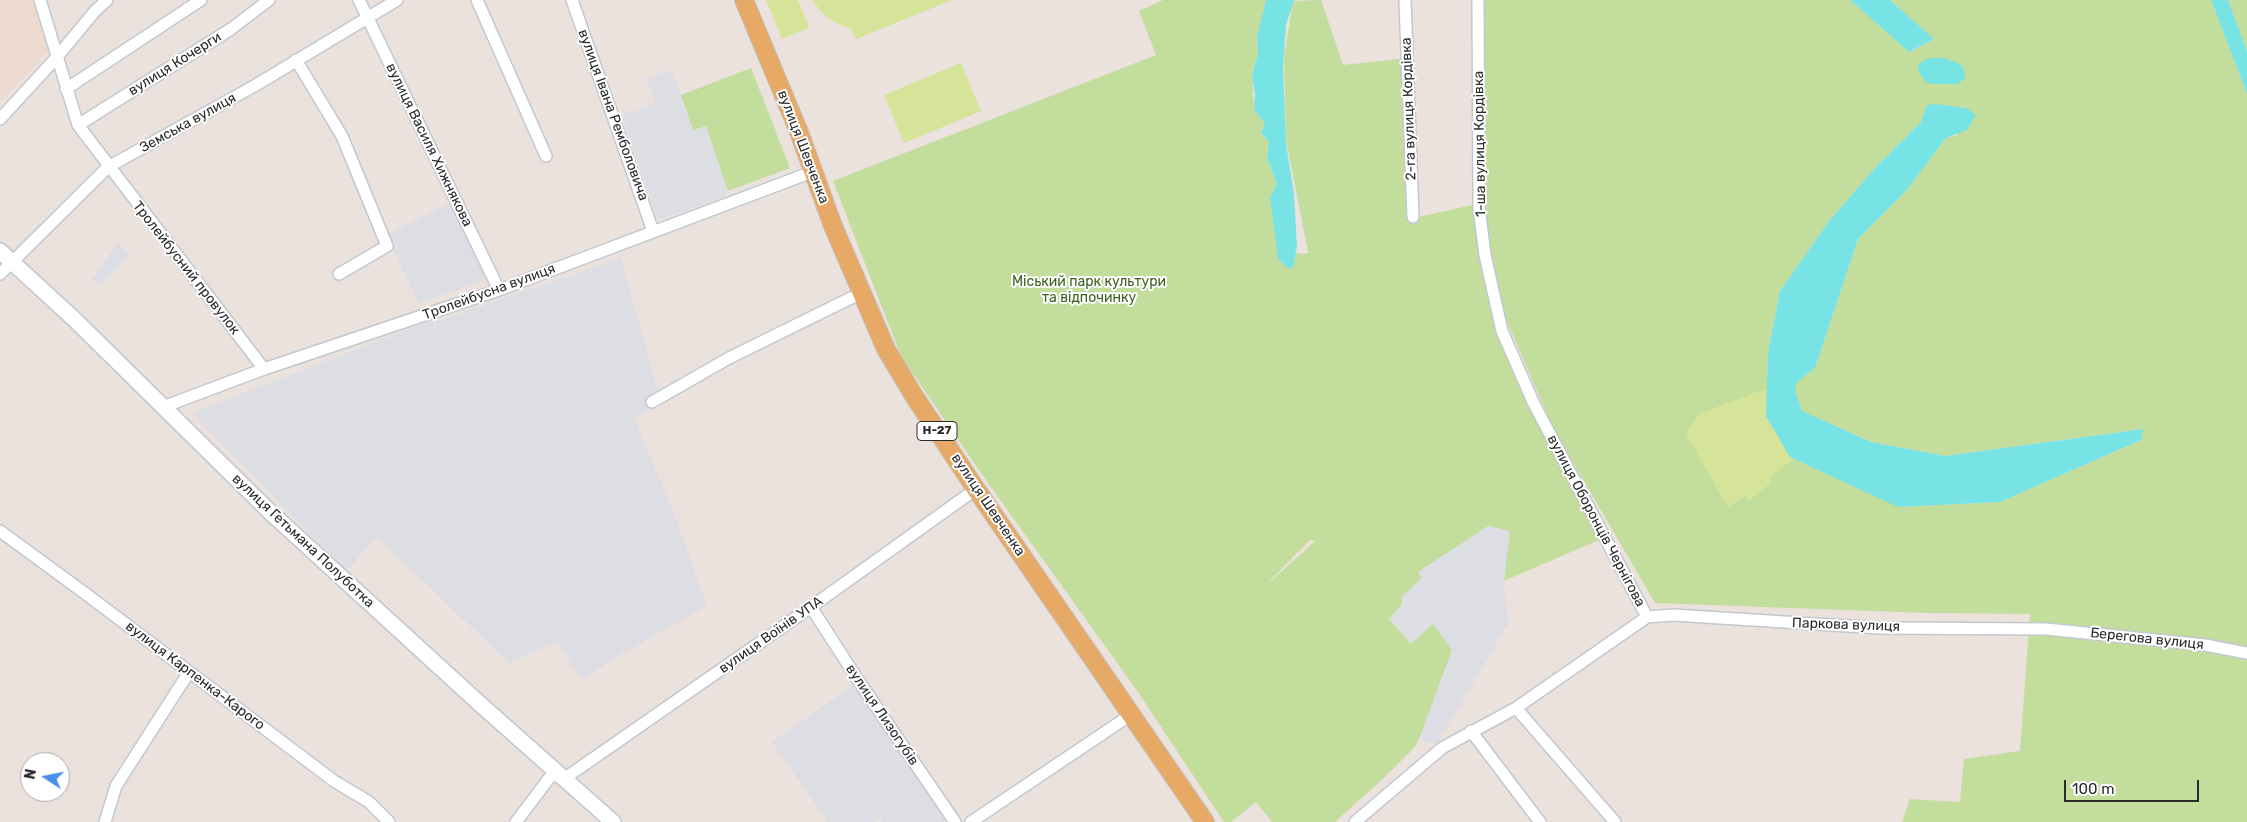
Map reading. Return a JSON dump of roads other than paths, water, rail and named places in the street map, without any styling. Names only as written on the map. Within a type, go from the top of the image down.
[{"type":"main road","name":"вулиця Шевченка","points":[[744,0],[799,132],[812,172],[861,293],[886,349],[914,396],[976,490],[1205,822]]},
{"type":"street","points":[[40,0],[78,125],[108,167]]},
{"type":"street","points":[[0,118],[57,57],[95,11],[107,0]]},
{"type":"street","points":[[66,88],[201,0]]},
{"type":"street","name":"вулиця Кочерги","points":[[78,125],[230,29],[269,0]]},
{"type":"street","name":"вулиця Василя Хижнякова","points":[[359,0],[499,290]]},
{"type":"street","name":"Земська вулиця","points":[[0,274],[6,256],[108,167],[397,0]]},
{"type":"street","points":[[477,0],[546,156]]},
{"type":"street","name":"вулиця Івана Ремболовича","points":[[572,0],[654,231]]},
{"type":"street","name":"2-га вулиця Кордівка","points":[[1405,0],[1414,217]]},
{"type":"street","name":"1-ша вулиця Кордівка","points":[[1478,0],[1479,207],[1483,239],[1502,331],[1546,427]]},
{"type":"street","points":[[296,60],[342,136],[387,246],[339,274]]},
{"type":"street","name":"Тролейбусний провулок","points":[[108,167],[264,368]]},
{"type":"street","name":"Тролейбусна вулиця","points":[[163,406],[264,368],[499,290],[812,172]]},
{"type":"street","name":"вулиця Гетьмана Полуботка","points":[[6,256],[163,406],[270,512],[613,822]]},
{"type":"street","points":[[652,402],[729,358],[861,293]]},
{"type":"street","name":"вулиця Оборонців Чернігова","points":[[1355,822],[1442,748],[1516,708],[1647,617],[1546,427]]},
{"type":"street","name":"вулиця Воїнів УПА","points":[[516,822],[550,777],[568,776],[976,490]]},
{"type":"street","name":"вулиця Карпенка-Карого","points":[[0,531],[334,781],[369,802],[389,822]]},
{"type":"street","name":"вулиця Лизогубів","points":[[811,607],[858,680],[956,822]]},
{"type":"street","name":"Паркова вулиця","points":[[1647,617],[1673,615],[1880,628],[2046,630]]},
{"type":"street","name":"Берегова вулиця","points":[[2046,630],[2204,645],[2247,653]]},
{"type":"street","points":[[105,822],[116,786],[189,672]]},
{"type":"street","points":[[1516,708],[1614,822]]},
{"type":"street","points":[[970,822],[1132,714]]},
{"type":"street","points":[[1471,731],[1540,822]]},
{"type":"water","points":[[1266,0],[1294,0],[1286,25],[1283,68],[1286,143],[1294,195],[1297,247],[1293,267],[1289,269],[1278,259],[1270,197],[1277,184],[1267,158],[1269,142],[1261,133],[1265,124],[1254,109],[1255,95],[1252,76],[1258,52],[1257,37]]},
{"type":"water","points":[[1850,0],[1890,0],[1934,39],[1909,52]]},
{"type":"water","points":[[2211,0],[2228,0],[2247,51],[2247,94]]},
{"type":"water","points":[[1929,58],[1943,58],[1959,63],[1964,69],[1965,78],[1958,84],[1933,84],[1926,82],[1918,71],[1919,64]]},
{"type":"water","points":[[1936,104],[1966,108],[1976,115],[1967,130],[1946,138],[1906,191],[1858,239],[1815,368],[1797,382],[1795,391],[1802,411],[1871,442],[1945,456],[2143,429],[2141,440],[2000,502],[1898,507],[1790,457],[1766,416],[1768,352],[1780,291],[1829,221],[1874,169],[1921,122],[1927,105]]},
{"type":"park label","name":"Міський парк культури та відпочинку","points":[[1089,290]]}]
